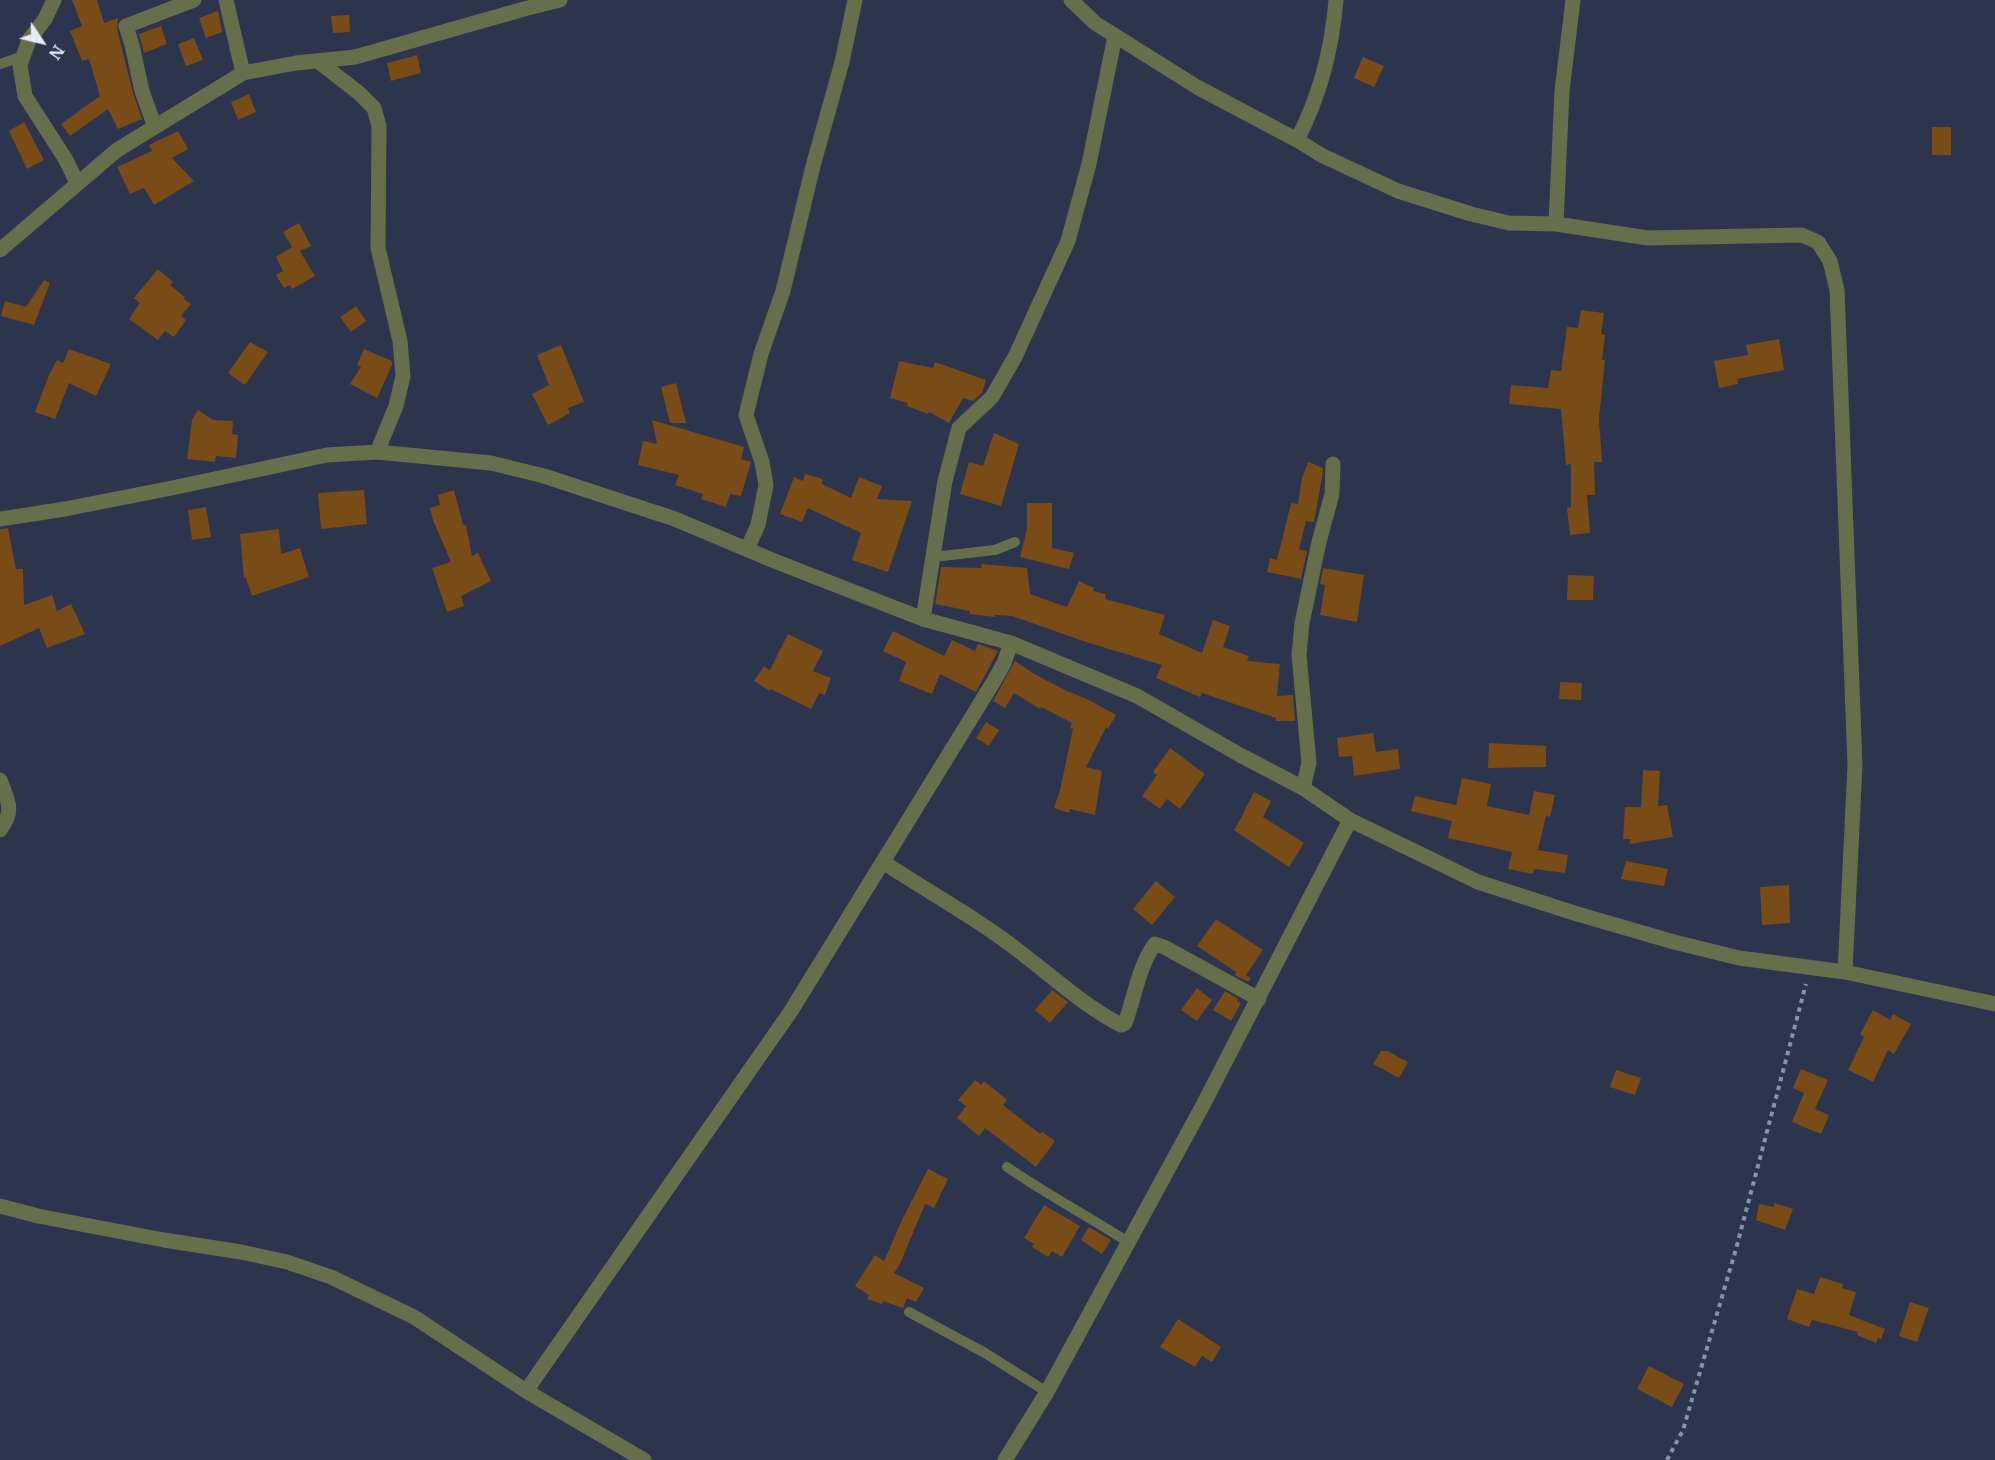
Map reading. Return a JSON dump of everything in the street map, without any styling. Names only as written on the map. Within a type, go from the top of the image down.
[{"type":"street","points":[[54,0],[45,19],[29,40],[20,65],[25,96],[66,160],[77,183]]},
{"type":"street","points":[[155,128],[142,92],[126,26],[194,0]]},
{"type":"street","points":[[226,0],[243,73]]},
{"type":"street","points":[[0,250],[117,150],[243,73],[296,63],[355,57],[560,0]]},
{"type":"street","points":[[747,549],[758,525],[766,485],[762,462],[746,415],[761,354],[783,291],[813,166],[842,62],[855,0]]},
{"type":"street","points":[[1071,0],[1095,23],[1197,87],[1297,140],[1321,156],[1398,191],[1509,223],[1556,224],[1648,238],[1802,235],[1818,242],[1830,261],[1837,290],[1855,765],[1845,972]]},
{"type":"street","points":[[1297,140],[1323,82],[1335,22],[1336,0]]},
{"type":"street","points":[[1556,224],[1562,91],[1573,0]]},
{"type":"street","points":[[923,619],[945,481],[959,428],[992,397],[1015,357],[1068,241],[1089,164],[1115,36]]},
{"type":"street","points":[[319,62],[359,93],[374,108],[379,126],[378,248],[400,341],[403,376],[396,406],[377,452]]},
{"type":"street","points":[[0,519],[150,493],[327,455],[377,452],[491,463],[544,476],[675,519],[923,619],[1011,643],[1137,696],[1303,788],[1350,820],[1478,882],[1574,913],[1738,958],[1845,972],[1995,1004]]},
{"type":"street","points":[[1303,788],[1309,763],[1299,656],[1302,623],[1332,494],[1333,464]]},
{"type":"street","points":[[526,1392],[791,1011],[994,681],[1011,643]]},
{"type":"street","points":[[0,780],[10,812],[8,820],[0,830]]},
{"type":"street","points":[[1005,1460],[1047,1392],[1259,999],[1350,820]]},
{"type":"street","points":[[883,862],[964,913],[1025,955],[1066,988],[1121,1025],[1125,1023],[1149,952],[1155,944],[1259,999]]},
{"type":"street","points":[[0,1206],[38,1216],[141,1236],[241,1252],[331,1277],[414,1317],[526,1392],[644,1460]]},
{"type":"lane","points":[[0,64],[23,56]]},
{"type":"lane","points":[[933,557],[995,550],[1015,542]]},
{"type":"lane","points":[[1007,1167],[1037,1188],[1128,1242]]},
{"type":"lane","points":[[909,1312],[986,1353],[1047,1392]]},
{"type":"path","points":[[1666,1460],[1683,1430],[1733,1260],[1810,968]]},
{"type":"building","points":[[72,0],[97,0],[104,23],[118,18],[117,29],[142,119],[118,129],[108,109],[70,136],[61,124],[100,96],[89,59],[82,61],[70,31],[82,26]]},
{"type":"building","points":[[218,11],[222,32],[206,38],[199,18]]},
{"type":"building","points":[[349,15],[350,32],[333,33],[331,16]]},
{"type":"building","points":[[161,26],[167,44],[144,53],[139,34]]},
{"type":"building","points":[[194,38],[203,60],[186,66],[178,44]]},
{"type":"building","points":[[417,55],[421,73],[391,81],[387,63]]},
{"type":"building","points":[[1363,57],[1384,66],[1374,87],[1354,78]]},
{"type":"building","points":[[249,94],[256,112],[238,120],[231,102]]},
{"type":"building","points":[[24,122],[44,160],[27,169],[9,131]]},
{"type":"building","points":[[1932,127],[1951,127],[1951,155],[1932,155]]},
{"type":"building","points":[[178,131],[188,149],[172,158],[194,181],[154,205],[144,188],[130,194],[117,167],[152,151],[149,145]]},
{"type":"building","points":[[299,223],[311,246],[300,251],[315,276],[292,289],[290,285],[284,288],[276,275],[283,271],[276,257],[292,247],[283,232]]},
{"type":"building","points":[[158,269],[173,282],[170,285],[191,304],[181,316],[186,320],[174,337],[165,331],[158,340],[129,319],[140,303],[134,298]]},
{"type":"building","points":[[44,280],[50,283],[34,325],[1,316],[5,301],[26,307]]},
{"type":"building","points":[[356,306],[366,321],[351,332],[340,317]]},
{"type":"building","points":[[1581,310],[1604,313],[1601,334],[1605,335],[1602,360],[1605,360],[1599,418],[1602,462],[1594,462],[1595,495],[1587,495],[1590,533],[1570,535],[1567,508],[1571,507],[1571,464],[1566,465],[1561,409],[1509,404],[1511,385],[1548,388],[1551,370],[1561,371],[1567,327],[1578,328]]},
{"type":"building","points":[[1779,339],[1784,370],[1737,379],[1738,384],[1719,388],[1714,361],[1748,355],[1746,345]]},
{"type":"building","points":[[250,342],[268,352],[245,385],[228,373]]},
{"type":"building","points":[[561,345],[584,402],[568,408],[570,413],[548,425],[532,394],[549,385],[537,355]]},
{"type":"building","points":[[69,349],[111,364],[96,396],[69,383],[55,419],[35,412],[57,360],[63,363]]},
{"type":"building","points":[[364,349],[392,361],[377,398],[350,384],[361,367],[357,365]]},
{"type":"building","points":[[899,361],[933,368],[935,362],[986,380],[982,393],[973,401],[963,398],[949,423],[929,412],[928,414],[907,406],[908,403],[890,398]]},
{"type":"building","points":[[676,383],[686,423],[670,423],[661,387]]},
{"type":"building","points":[[198,410],[213,420],[233,421],[232,434],[238,435],[236,458],[216,456],[215,462],[187,459],[192,420]]},
{"type":"building","points":[[652,420],[744,447],[741,459],[751,462],[741,496],[730,494],[726,507],[701,499],[703,494],[675,485],[679,475],[638,465],[643,441],[657,444]]},
{"type":"building","points":[[994,433],[1019,444],[1001,506],[960,494],[969,462],[983,466]]},
{"type":"building","points":[[1308,462],[1323,468],[1323,472],[1314,522],[1306,521],[1299,549],[1307,551],[1301,579],[1267,572],[1270,558],[1277,560],[1291,503],[1298,504],[1302,478]]},
{"type":"building","points":[[805,474],[823,479],[822,484],[851,498],[859,477],[882,486],[877,499],[912,501],[888,572],[852,560],[861,533],[808,508],[802,522],[780,514],[794,477],[803,481]]},
{"type":"building","points":[[364,490],[367,524],[321,529],[318,493]]},
{"type":"building","points":[[454,490],[463,525],[466,525],[472,556],[478,553],[491,581],[461,596],[464,606],[447,612],[432,568],[451,562],[430,508],[440,505],[438,495]]},
{"type":"building","points":[[1027,503],[1052,503],[1052,548],[1074,553],[1069,569],[1020,557],[1027,529]]},
{"type":"building","points":[[206,507],[211,537],[192,540],[188,510]]},
{"type":"building","points":[[8,528],[16,569],[23,569],[24,605],[52,595],[57,611],[71,604],[85,634],[47,648],[39,628],[0,646],[0,529]]},
{"type":"building","points":[[279,529],[281,554],[300,548],[309,577],[252,596],[246,578],[244,578],[240,534]]},
{"type":"building","points":[[982,564],[1027,568],[1030,594],[1067,607],[1079,581],[1094,588],[1093,591],[1106,594],[1105,599],[1165,615],[1159,634],[1202,653],[1213,620],[1230,626],[1223,647],[1249,656],[1247,661],[1280,664],[1277,696],[1293,695],[1295,721],[1276,721],[1276,718],[1202,693],[1200,697],[1156,678],[1162,665],[1012,616],[995,615],[995,617],[970,614],[970,611],[935,604],[941,567],[981,568]]},
{"type":"building","points":[[1323,568],[1364,575],[1357,622],[1320,615],[1325,585],[1320,584]]},
{"type":"building","points":[[1568,575],[1594,576],[1593,600],[1567,600]]},
{"type":"building","points":[[893,631],[944,656],[952,640],[975,651],[978,644],[998,651],[976,692],[940,674],[932,694],[899,681],[906,662],[883,651]]},
{"type":"building","points":[[788,634],[823,651],[813,671],[831,678],[825,695],[819,693],[811,709],[771,689],[770,691],[754,681],[764,666],[770,670]]},
{"type":"building","points":[[1015,661],[1036,675],[1116,715],[1108,729],[1106,727],[1086,767],[1102,771],[1095,815],[1070,809],[1069,813],[1054,808],[1073,729],[1070,728],[1072,723],[1041,707],[1040,709],[1014,693],[1005,708],[993,701]]},
{"type":"building","points":[[1560,682],[1582,683],[1581,700],[1559,699]]},
{"type":"building","points":[[986,722],[999,730],[989,746],[976,738]]},
{"type":"building","points":[[1373,733],[1376,752],[1398,749],[1400,769],[1354,776],[1352,756],[1339,757],[1337,738]]},
{"type":"building","points":[[1489,743],[1546,746],[1546,767],[1488,768]]},
{"type":"building","points":[[1170,748],[1205,774],[1180,809],[1167,799],[1160,809],[1142,796],[1157,775],[1153,772]]},
{"type":"building","points":[[1643,770],[1660,771],[1658,806],[1667,805],[1673,837],[1629,844],[1631,839],[1623,839],[1625,807],[1641,807]]},
{"type":"building","points":[[1462,778],[1491,784],[1487,806],[1529,815],[1534,791],[1555,795],[1550,817],[1546,816],[1538,850],[1568,855],[1565,873],[1534,869],[1533,874],[1508,869],[1512,852],[1448,838],[1452,821],[1411,811],[1415,796],[1456,805]]},
{"type":"building","points":[[1254,792],[1271,801],[1263,817],[1304,843],[1289,867],[1234,830]]},
{"type":"building","points":[[1626,861],[1668,869],[1664,886],[1621,879]]},
{"type":"building","points":[[1156,881],[1175,897],[1152,925],[1133,909]]},
{"type":"building","points":[[1789,885],[1790,923],[1762,925],[1760,887]]},
{"type":"building","points":[[1216,919],[1263,950],[1246,975],[1251,978],[1248,982],[1197,946]]},
{"type":"building","points":[[1197,988],[1212,1000],[1197,1021],[1181,1010]]},
{"type":"building","points":[[1052,990],[1068,1002],[1050,1023],[1035,1010]]},
{"type":"building","points":[[1225,991],[1241,1003],[1231,1021],[1213,1010]]},
{"type":"building","points":[[1873,1010],[1890,1020],[1893,1014],[1911,1024],[1894,1054],[1888,1050],[1873,1082],[1848,1070],[1864,1037],[1860,1034]]},
{"type":"building","points":[[1381,1051],[1387,1051],[1408,1062],[1399,1078],[1373,1064]]},
{"type":"building","points":[[1801,1069],[1828,1080],[1815,1109],[1829,1115],[1821,1134],[1792,1122],[1804,1093],[1793,1088]]},
{"type":"building","points":[[1616,1070],[1641,1078],[1635,1095],[1610,1087]]},
{"type":"building","points":[[975,1080],[981,1085],[984,1081],[1007,1100],[1003,1105],[1040,1134],[1042,1132],[1055,1141],[1036,1167],[985,1128],[979,1136],[957,1118],[966,1106],[958,1100]]},
{"type":"building","points":[[928,1169],[948,1179],[934,1208],[925,1204],[894,1273],[924,1288],[916,1302],[907,1298],[903,1308],[883,1301],[882,1304],[867,1299],[869,1295],[855,1286],[875,1255],[884,1261]]},
{"type":"building","points":[[1775,1203],[1793,1209],[1785,1230],[1756,1220],[1759,1204],[1774,1207]]},
{"type":"building","points":[[1044,1205],[1080,1226],[1062,1257],[1052,1251],[1048,1257],[1032,1247],[1034,1244],[1024,1238]]},
{"type":"building","points":[[1089,1227],[1111,1240],[1102,1254],[1081,1240]]},
{"type":"building","points":[[1820,1277],[1843,1284],[1842,1288],[1856,1292],[1849,1315],[1885,1329],[1881,1339],[1878,1338],[1876,1343],[1857,1335],[1858,1332],[1812,1320],[1809,1327],[1787,1319],[1797,1289],[1814,1294]]},
{"type":"building","points":[[1910,1302],[1929,1308],[1917,1342],[1899,1336]]},
{"type":"building","points":[[1178,1319],[1221,1347],[1212,1362],[1202,1356],[1195,1367],[1160,1347]]},
{"type":"building","points":[[1649,1366],[1684,1384],[1672,1407],[1637,1389]]}]
